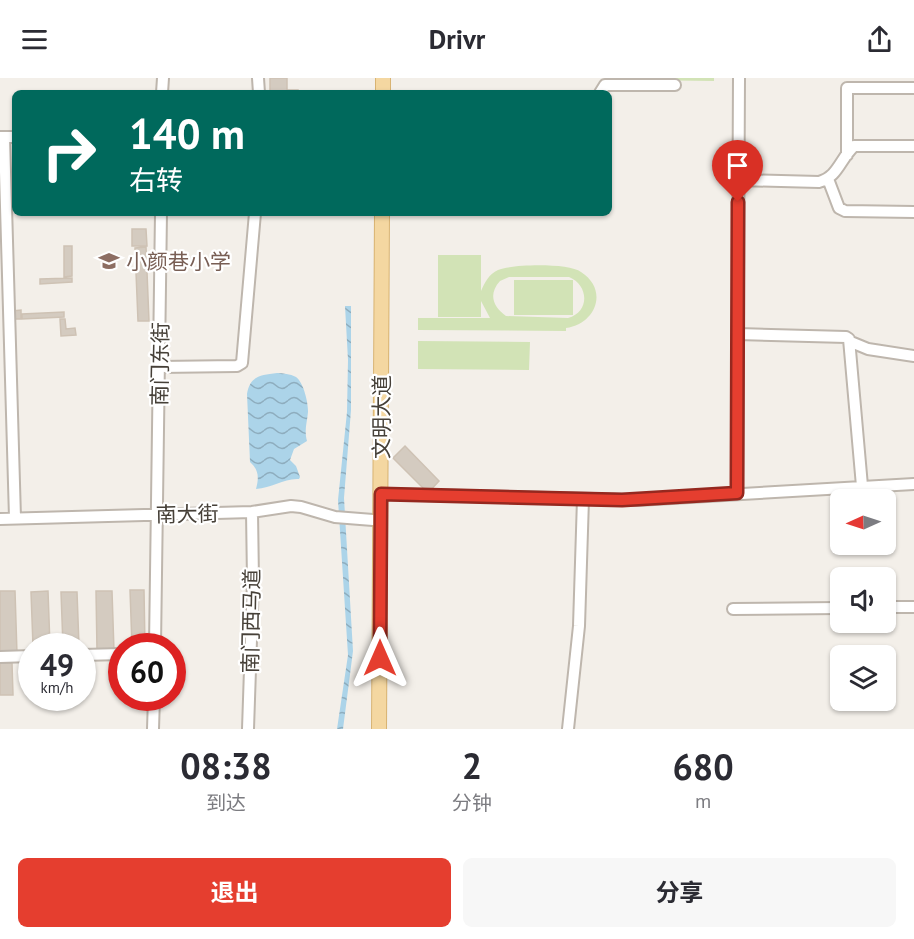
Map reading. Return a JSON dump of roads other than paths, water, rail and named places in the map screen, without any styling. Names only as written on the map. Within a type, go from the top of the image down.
[{"type":"main road","name":"文明大道","points":[[371,729],[374,216]]},
{"type":"main road","name":"文明大道","points":[[380,729],[382,216]]},
{"type":"street","points":[[737,493],[738,78]]},
{"type":"street","points":[[602,90],[605,85],[628,82],[675,85]]},
{"type":"street","points":[[847,155],[847,88],[914,88]]},
{"type":"street","points":[[6,137],[15,518]]},
{"type":"street","points":[[738,180],[819,182],[834,174],[854,146],[914,146]]},
{"type":"street","points":[[828,179],[839,208],[845,211],[914,212]]},
{"type":"street","name":"南门东街","points":[[155,633],[161,216]]},
{"type":"street","points":[[160,367],[237,366],[242,363],[255,216]]},
{"type":"street","points":[[738,334],[846,337],[851,342],[868,349],[914,356]]},
{"type":"street","points":[[851,342],[862,486]]},
{"type":"street","points":[[0,414],[12,414]]},
{"type":"street","points":[[381,494],[637,500],[914,483]]},
{"type":"street","points":[[568,729],[579,626],[583,499]]},
{"type":"street","name":"南大街","points":[[0,519],[252,512],[291,506],[335,517],[373,520]]},
{"type":"street","name":"南门西马道","points":[[248,729],[253,580],[252,512]]},
{"type":"street","points":[[896,607],[914,607]]},
{"type":"street","points":[[733,609],[830,608]]},
{"type":"street","points":[[0,657],[18,656]]},
{"type":"street","points":[[153,729],[154,711]]},
{"type":"water","points":[[345,306],[351,306],[351,410],[344,498],[353,651],[343,729],[337,729],[348,655],[338,500],[347,412],[348,360]]},
{"type":"water","points":[[277,373],[296,377],[303,388],[308,408],[307,441],[294,449],[290,460],[296,466],[299,479],[256,489],[258,474],[250,462],[248,388],[253,380]]},
{"type":"place","name":"小颜巷小学","points":[[109,261]]}]
